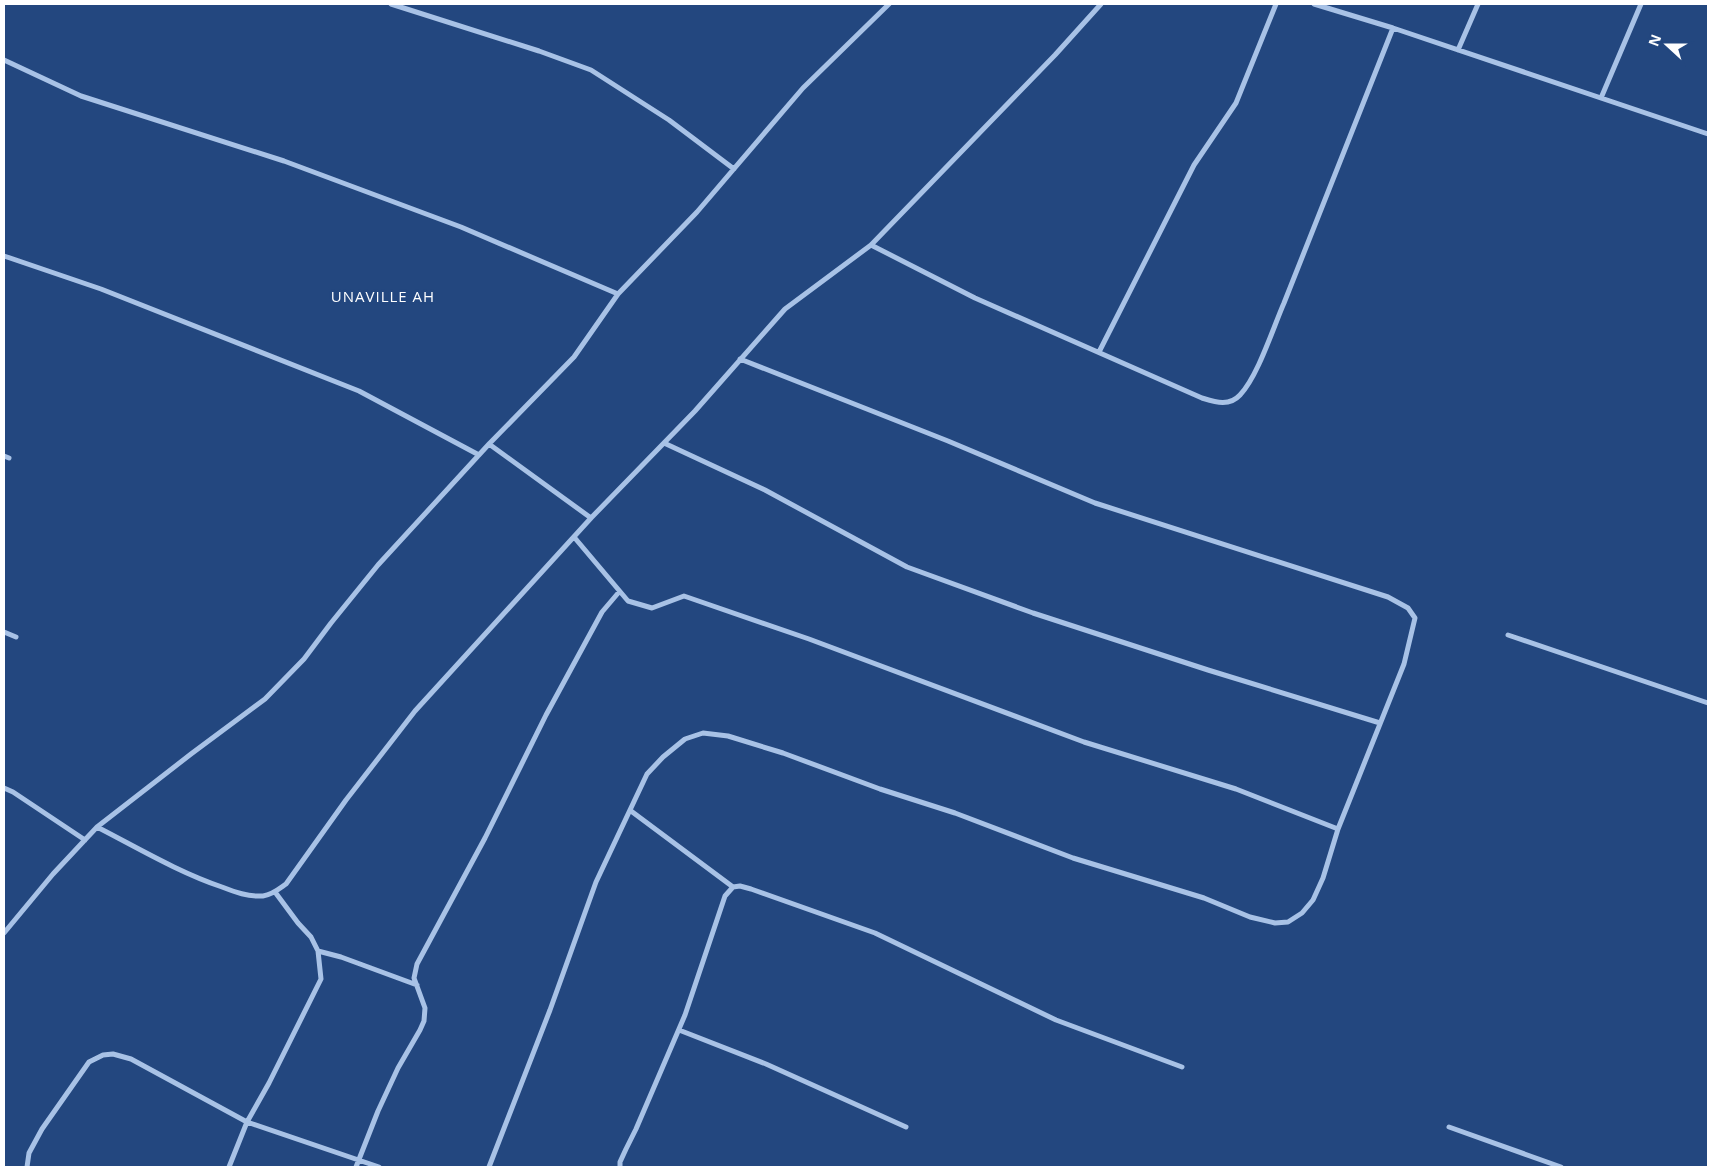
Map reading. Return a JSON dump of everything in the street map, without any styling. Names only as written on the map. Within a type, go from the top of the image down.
[{"type":"street","points":[[391,4],[539,51],[591,70],[669,120],[734,169]]},
{"type":"street","points":[[4,933],[53,874],[97,826],[265,699],[304,659],[378,565],[489,444],[574,357],[618,294],[697,212],[803,88],[889,4]]},
{"type":"street","points":[[97,826],[170,866],[242,895],[263,896],[275,892],[286,884],[346,800],[415,711],[591,518],[695,411],[785,309],[871,245],[1055,55],[1101,4]]},
{"type":"street","points":[[1099,352],[1194,165],[1236,103],[1276,4]]},
{"type":"street","points":[[1314,4],[1392,28],[1708,134]]},
{"type":"street","points":[[1458,50],[1478,4]]},
{"type":"street","points":[[1601,98],[1641,4]]},
{"type":"street","points":[[871,245],[975,298],[1202,398],[1220,403],[1232,402],[1240,396],[1249,384],[1257,368],[1392,28]]},
{"type":"street","points":[[4,60],[81,96],[284,161],[461,228],[618,294]]},
{"type":"street","points":[[4,256],[101,289],[359,391],[479,455]]},
{"type":"street","points":[[489,1167],[550,1010],[596,882],[648,774],[663,756],[684,739],[703,733],[728,736],[783,753],[880,789],[955,813],[1073,858],[1204,898],[1250,917],[1275,923],[1288,922],[1302,913],[1313,900],[1323,878],[1338,829],[1404,664],[1415,618],[1408,608],[1393,599],[1095,503],[939,437],[740,359]]},
{"type":"street","points":[[664,443],[765,490],[907,567],[1043,616],[1208,670],[1380,723]]},
{"type":"street","points":[[489,444],[591,518]]},
{"type":"street","points":[[574,537],[628,601],[652,608],[684,596],[808,639],[1084,742],[1236,789],[1338,829]]},
{"type":"street","points":[[356,1167],[394,1076],[424,1021],[425,1008],[414,978],[417,964],[485,838],[546,715],[602,612],[619,592]]},
{"type":"street","points":[[4,632],[16,637]]},
{"type":"street","points":[[1508,635],[1708,703]]},
{"type":"street","points":[[4,788],[85,840]]},
{"type":"street","points":[[631,811],[733,887]]},
{"type":"street","points":[[620,1167],[623,1156],[679,1030],[726,896],[733,887],[740,886],[751,889],[875,933],[1056,1020],[1182,1067]]},
{"type":"street","points":[[229,1167],[247,1122],[269,1083],[321,979],[318,951],[311,937],[275,892]]},
{"type":"street","points":[[318,951],[341,956],[417,985]]},
{"type":"street","points":[[679,1030],[766,1064],[906,1126]]},
{"type":"street","points":[[27,1167],[30,1153],[42,1129],[89,1062],[103,1055],[114,1054],[130,1059],[247,1122],[379,1167]]},
{"type":"street","points":[[1449,1126],[1561,1167]]},
{"type":"district","name":"UNAVILLE AH","points":[[383,296]]}]
